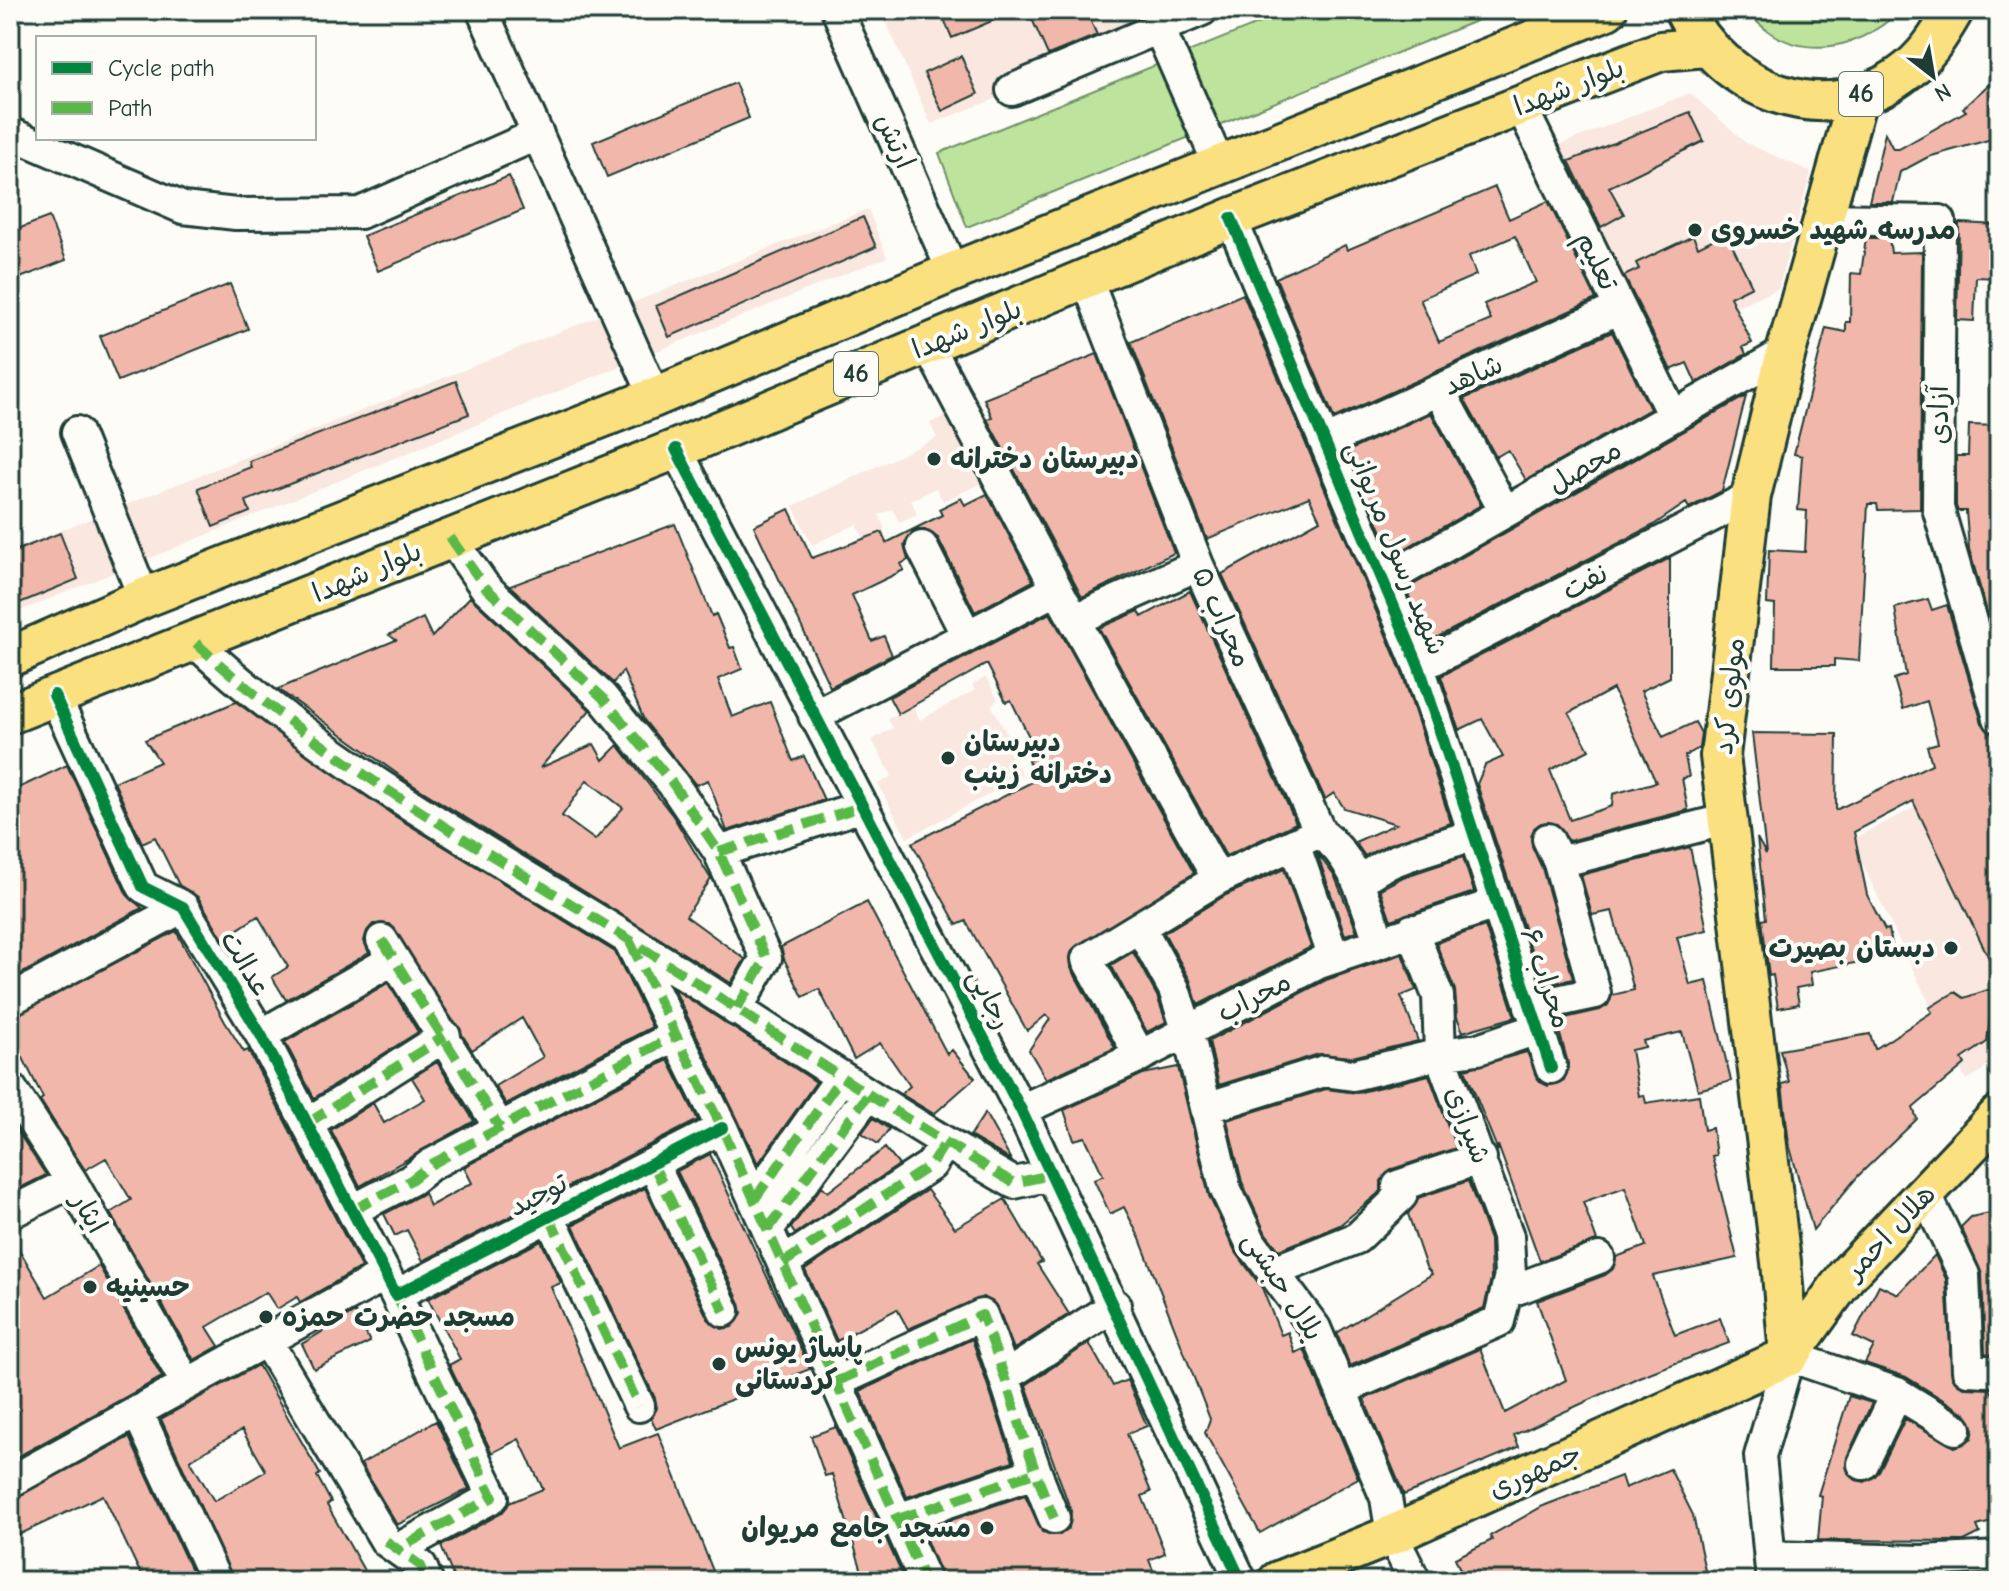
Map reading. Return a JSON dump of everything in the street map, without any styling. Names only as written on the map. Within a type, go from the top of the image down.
[{"type":"main road","name":"بلوار شهدا","points":[[10,657],[144,598],[655,397],[953,272],[1607,10]]},
{"type":"main road","name":"46","points":[[1684,10],[1706,47],[1737,76],[1775,94],[1816,101],[1858,96],[1899,77],[1933,46],[1954,10]]},
{"type":"main road","name":"بلوار شهدا","points":[[10,714],[196,643],[450,537],[676,449],[1231,218],[1661,51],[1706,47]]},
{"type":"main road","name":"مولوی کرد","points":[[1789,1356],[1781,1262],[1720,756],[1751,496],[1786,352],[1858,96]]},
{"type":"main road","name":"هلال احمر","points":[[1789,1356],[1847,1275],[1999,1115]]},
{"type":"main road","name":"جمهوری","points":[[1278,1581],[1392,1535],[1789,1356]]},
{"type":"street","points":[[482,10],[655,397]]},
{"type":"street","name":"ارتش","points":[[837,10],[953,272]]},
{"type":"street","points":[[1012,90],[1202,10]]},
{"type":"street","points":[[1159,28],[1219,165]]},
{"type":"street","name":"تعلیم","points":[[1521,106],[1673,416]]},
{"type":"street","points":[[10,133],[183,208],[236,214],[360,213],[538,134]]},
{"type":"street","name":"شهید رسول مریوانی","points":[[1231,218],[1327,441],[1419,667],[1495,904]]},
{"type":"street","name":"آزادی","points":[[1822,219],[1940,221],[1938,508],[1999,718]]},
{"type":"street","name":"محراب ۵","points":[[1087,280],[1307,838],[1341,849],[1359,884],[1379,941]]},
{"type":"street","name":"شاهد","points":[[1327,441],[1620,308]]},
{"type":"street","points":[[928,345],[1057,589],[1218,879]]},
{"type":"street","name":"محصل","points":[[1384,581],[1786,352]]},
{"type":"street","points":[[1439,390],[1505,512]]},
{"type":"street","points":[[77,432],[144,598]]},
{"type":"street","name":"رجایی","points":[[676,449],[1021,1110],[1115,1305],[1241,1581]]},
{"type":"street","name":"نفت","points":[[1419,667],[1751,496]]},
{"type":"street","points":[[450,537],[485,587],[602,697],[673,784],[719,852],[766,958],[736,1010]]},
{"type":"street","points":[[922,547],[967,636]]},
{"type":"street","points":[[1076,619],[1198,565]]},
{"type":"street","points":[[814,716],[1057,589]]},
{"type":"street","points":[[196,643],[283,717],[375,784],[628,940],[867,1096],[1014,1183],[1051,1175]]},
{"type":"street","points":[[54,695],[143,887],[183,907]]},
{"type":"street","points":[[719,852],[863,806]]},
{"type":"street","points":[[1206,1108],[1324,1071],[1353,1075],[1440,1054],[1478,1049],[1535,1018],[1595,993],[1553,850],[1728,819]]},
{"type":"street","points":[[1359,884],[1367,875],[1382,867],[1473,835]]},
{"type":"street","points":[[1140,1056],[1087,959],[1141,929],[1218,879],[1307,838],[1334,958]]},
{"type":"street","name":"محراب","points":[[1021,1110],[1140,1056],[1334,958],[1495,904]]},
{"type":"street","name":"محراب ۶","points":[[1495,904],[1551,1068]]},
{"type":"street","points":[[10,1000],[183,907]]},
{"type":"street","name":"عدالت","points":[[183,907],[261,1035],[308,1123],[493,1497],[392,1545]]},
{"type":"street","name":"بلال حبشی","points":[[1141,929],[1174,989],[1188,1032],[1225,1188],[1251,1243],[1315,1328],[1386,1498],[1392,1535],[1415,1581]]},
{"type":"street","name":"شیرازی","points":[[1412,930],[1438,996],[1440,1054],[1508,1236],[1510,1275],[1503,1307]]},
{"type":"street","points":[[628,940],[722,1128],[925,1581]]},
{"type":"street","points":[[261,1035],[388,949],[500,1128]]},
{"type":"street","points":[[353,1210],[676,1035]]},
{"type":"street","points":[[308,1123],[445,1036]]},
{"type":"street","points":[[754,1200],[840,1079]]},
{"type":"street","name":"ایثار","points":[[10,1087],[72,1182],[187,1384]]},
{"type":"street","points":[[768,1229],[867,1096]]},
{"type":"street","name":"توحید","points":[[10,1482],[266,1340],[549,1216],[722,1128]]},
{"type":"street","points":[[783,1263],[931,1165],[945,1143]]},
{"type":"street","points":[[1272,1272],[1357,1238],[1401,1196],[1398,1186],[1481,1158]]},
{"type":"street","points":[[653,1164],[724,1311]]},
{"type":"street","points":[[10,1213],[72,1182]]},
{"type":"street","points":[[1925,1193],[1964,1275],[1968,1370],[1988,1371]]},
{"type":"street","points":[[549,1216],[639,1406]]},
{"type":"street","points":[[1341,1390],[1599,1258]]},
{"type":"street","points":[[1006,1376],[1115,1305]]},
{"type":"street","points":[[838,1381],[982,1315],[1006,1376],[1034,1473],[1054,1518]]},
{"type":"street","points":[[266,1340],[392,1545],[421,1566],[427,1581]]},
{"type":"street","points":[[1956,1429],[1897,1393],[1789,1356],[1760,1456],[1771,1569],[1914,1571],[1997,1564]]},
{"type":"street","points":[[1863,1464],[1897,1393]]},
{"type":"street","points":[[137,1411],[216,1581]]},
{"type":"street","points":[[898,1519],[1034,1473]]},
{"type":"shaded area","points":[[881,10],[1065,10],[1033,23],[1058,74],[931,124]]},
{"type":"shaded area","points":[[1083,10],[1215,10],[1105,57]]},
{"type":"shaded area","name":"مدرسه شهید خسروی","points":[[1690,93],[1746,143],[1811,172],[1778,289],[1650,342],[1554,147]]},
{"type":"shaded area","points":[[868,209],[887,257],[10,615],[10,551]]},
{"type":"shaded area","name":"دبیرستان دخترانه","points":[[955,412],[987,481],[943,501],[936,488],[911,500],[917,514],[899,522],[892,509],[879,515],[885,529],[864,539],[857,524],[812,545],[793,506],[937,438],[930,423]]},
{"type":"shaded area","name":"دبیرستان دخترانه زینب","points":[[986,677],[998,700],[991,705],[1009,738],[1004,741],[1023,776],[907,838],[878,784],[892,776],[872,740],[893,728],[888,719],[913,706],[920,720],[975,690],[972,685]]},
{"type":"shaded area","name":"دبستان بصیرت","points":[[1967,781],[1999,843],[1999,1054],[1979,1073],[1966,1080],[1851,840]]},
{"type":"green space","points":[[1292,10],[1503,10],[967,227],[939,153]]},
{"type":"green space","points":[[1746,10],[1901,10],[1863,36],[1843,44],[1822,47],[1782,39],[1763,27]]},
{"type":"building","points":[[940,10],[1018,10],[952,38]]},
{"type":"building","points":[[1028,10],[1086,10],[1097,35],[1048,55]]},
{"type":"building","points":[[961,56],[978,94],[942,111],[924,73]]},
{"type":"building","points":[[1999,75],[1999,137],[1928,157],[1900,172],[1893,202],[1869,202],[1885,133],[1893,149],[1899,149],[1966,111],[1963,108]]},
{"type":"building","points":[[735,83],[749,118],[607,177],[593,142]]},
{"type":"building","points":[[1690,112],[1704,141],[1609,187],[1624,214],[1601,227],[1569,161]]},
{"type":"building","points":[[509,176],[523,210],[378,271],[363,236]]},
{"type":"building","points":[[1495,187],[1509,219],[1548,201],[1596,299],[1334,418],[1276,278],[1345,245],[1347,250]],"holes":[[[1515,236],[1536,282],[1484,304],[1491,320],[1439,342],[1420,299],[1476,275],[1469,256]]]},
{"type":"building","points":[[49,217],[66,260],[10,282],[10,232]]},
{"type":"building","points":[[863,217],[876,247],[669,337],[656,306]]},
{"type":"building","points":[[1959,223],[1999,225],[1999,278],[1976,277],[1974,321],[1957,320]]},
{"type":"building","points":[[1726,233],[1752,286],[1730,297],[1752,343],[1743,347],[1746,354],[1696,383],[1687,363],[1671,370],[1624,276],[1639,269],[1636,263],[1693,236],[1698,247]]},
{"type":"building","points":[[1866,238],[1889,238],[1891,253],[1922,252],[1920,509],[1878,510],[1877,504],[1868,504],[1859,661],[1834,659],[1834,666],[1774,666],[1775,605],[1767,604],[1769,550],[1805,552],[1807,511],[1798,510],[1802,456],[1794,454],[1826,328],[1846,332],[1846,322],[1850,322],[1851,273],[1861,274]]},
{"type":"building","points":[[230,284],[248,329],[118,381],[100,336]]},
{"type":"building","points":[[1243,294],[1402,673],[1451,823],[1389,844],[1365,856],[1355,842],[1396,824],[1344,808],[1334,793],[1325,799],[1222,574],[1320,520],[1309,497],[1207,539],[1131,342]]},
{"type":"building","points":[[1612,332],[1650,409],[1526,480],[1508,450],[1496,457],[1464,399]]},
{"type":"building","points":[[1097,354],[1174,553],[1082,597],[987,419],[992,417],[984,399]]},
{"type":"building","points":[[456,381],[469,414],[246,501],[250,512],[213,527],[198,488],[251,467],[249,461]]},
{"type":"building","points":[[1746,396],[1722,491],[1689,508],[1686,503],[1652,526],[1428,642],[1406,589]]},
{"type":"building","points":[[1431,413],[1481,505],[1392,556],[1348,451]]},
{"type":"building","points":[[1969,425],[1999,426],[1999,653],[1969,549],[1966,511],[1958,511],[1956,506],[1956,456],[1968,456]]},
{"type":"building","points":[[987,494],[1033,581],[975,612],[938,538],[924,529],[913,531],[904,545],[908,560],[901,564],[904,570],[852,595],[872,641],[884,636],[892,655],[830,687],[754,526],[789,509],[812,558],[882,532],[886,543],[942,515],[939,509],[961,498],[965,505]]},
{"type":"building","points":[[675,524],[712,616],[716,614],[742,669],[718,679],[732,717],[770,702],[793,761],[804,756],[824,800],[727,831],[708,780],[696,785],[644,720],[623,671],[613,683],[510,586]]},
{"type":"building","points":[[60,533],[78,579],[10,607],[10,553]]},
{"type":"building","points":[[1670,558],[1670,677],[1641,691],[1663,737],[1695,722],[1701,733],[1699,748],[1685,756],[1689,777],[1682,778],[1688,810],[1569,841],[1557,824],[1541,823],[1534,828],[1532,846],[1542,868],[1573,979],[1543,986],[1477,784],[1485,765],[1503,757],[1482,719],[1459,730],[1441,676]],"holes":[[[1613,689],[1656,782],[1613,794],[1612,806],[1570,820],[1550,770],[1589,750],[1569,713]]]},
{"type":"building","points":[[1190,591],[1296,823],[1226,856],[1099,628],[1139,611],[1142,617]]},
{"type":"building","points":[[470,597],[590,710],[540,768],[594,744],[603,760],[618,745],[673,816],[711,879],[686,916],[745,959],[731,983],[413,785],[278,689],[396,640],[389,635],[423,618],[432,637]],"holes":[[[587,780],[623,808],[595,840],[562,816]]]},
{"type":"building","points":[[1928,599],[1932,610],[1947,605],[1982,723],[1995,735],[1999,749],[1999,979],[1913,801],[1854,832],[1867,895],[1885,930],[1889,929],[1894,955],[1810,972],[1812,985],[1796,988],[1799,1004],[1778,1008],[1773,975],[1769,976],[1762,920],[1766,919],[1757,838],[1766,854],[1752,733],[1837,734],[1836,810],[1932,764],[1927,746],[1938,743],[1927,701],[1903,709],[1894,679],[1906,675],[1895,608]]},
{"type":"building","points":[[1050,613],[1194,873],[1072,950],[1071,968],[1115,1048],[1046,1079],[1029,1050],[1050,1019],[1046,1015],[1027,1031],[966,921],[957,925],[912,843],[1038,779],[1028,761],[1038,755],[1011,700],[1006,702],[987,664],[898,714],[889,697]]},
{"type":"building","points":[[236,702],[393,815],[615,952],[652,1027],[506,1104],[495,1086],[543,1057],[522,1018],[472,1050],[390,924],[373,924],[367,931],[364,941],[369,953],[286,1000],[272,977],[288,967],[258,916],[223,939],[198,897],[179,885],[155,837],[142,843],[114,782],[160,762],[145,740]]},
{"type":"building","points":[[67,765],[127,895],[142,908],[10,980],[10,792]]},
{"type":"building","points":[[1690,847],[1707,930],[1677,937],[1690,985],[1707,981],[1731,1081],[1698,1090],[1682,1032],[1643,1041],[1645,1047],[1631,1050],[1639,1096],[1644,1095],[1646,1103],[1699,1095],[1704,1130],[1712,1128],[1716,1155],[1712,1156],[1737,1258],[1653,1276],[1675,1335],[1720,1318],[1729,1343],[1639,1377],[1514,1435],[1519,1447],[1404,1495],[1364,1399],[1480,1349],[1505,1413],[1566,1380],[1537,1301],[1605,1275],[1613,1269],[1616,1257],[1646,1246],[1625,1187],[1583,1202],[1597,1241],[1540,1261],[1498,1145],[1498,1151],[1465,1069],[1527,1052],[1540,1082],[1548,1086],[1564,1080],[1568,1063],[1556,1020],[1600,1010],[1608,1005],[1612,995],[1634,990],[1612,911],[1592,915],[1581,875]]},
{"type":"building","points":[[1317,853],[1335,877],[1357,931],[1345,935]]},
{"type":"building","points":[[1463,857],[1474,892],[1391,920],[1380,889],[1403,877]]},
{"type":"building","points":[[1284,869],[1311,947],[1198,1005],[1190,980],[1164,933],[1226,895]]},
{"type":"building","points":[[867,902],[947,1054],[952,1050],[975,1078],[934,1114],[901,1094],[910,1086],[880,1043],[854,1059],[819,989],[803,997],[784,959],[781,947]]},
{"type":"building","points":[[1485,926],[1515,1017],[1463,1032],[1457,1017],[1455,990],[1436,943]]},
{"type":"building","points":[[176,931],[225,1022],[244,1052],[248,1050],[361,1267],[300,1302],[297,1297],[277,1309],[266,1292],[207,1327],[219,1346],[194,1360],[110,1213],[131,1200],[106,1158],[85,1170],[40,1100],[43,1098],[10,1032],[10,1018]]},
{"type":"building","points":[[1133,952],[1157,996],[1166,1022],[1147,1032],[1111,965]]},
{"type":"building","points":[[1402,954],[1416,990],[1401,996],[1418,1041],[1352,1057],[1319,1054],[1219,1085],[1209,1041],[1326,980]]},
{"type":"building","points":[[388,983],[418,1032],[314,1098],[285,1042]]},
{"type":"building","points":[[1994,988],[1987,1042],[1962,1059],[1965,1064],[1913,1108],[1917,1119],[1858,1176],[1813,1230],[1789,1144],[1782,1084],[1789,1082],[1780,1050],[1870,1034],[1875,1049],[1932,1012],[1929,1008],[1955,992],[1964,998]]},
{"type":"building","points":[[674,989],[816,1082],[758,1164],[738,1120]]},
{"type":"building","points":[[668,1060],[698,1120],[423,1261],[407,1230],[395,1236],[384,1214],[424,1193],[430,1206],[472,1183],[464,1167]]},
{"type":"building","points":[[437,1062],[474,1121],[360,1186],[331,1130],[373,1103],[384,1123],[425,1099],[412,1078]]},
{"type":"building","points":[[1178,1067],[1209,1196],[1235,1251],[1262,1288],[1281,1335],[1288,1332],[1295,1353],[1304,1349],[1358,1478],[1260,1533],[1205,1433],[1210,1419],[1140,1239],[1124,1207],[1110,1214],[1094,1180],[1103,1175],[1085,1137],[1074,1140],[1064,1110],[1143,1074]]},
{"type":"building","points":[[1429,1075],[1456,1148],[1392,1169],[1381,1181],[1381,1191],[1340,1225],[1279,1250],[1266,1234],[1242,1182],[1227,1120],[1326,1089],[1357,1093]]},
{"type":"building","points":[[985,1113],[1011,1160],[970,1136]]},
{"type":"building","points":[[873,1118],[889,1129],[878,1144],[862,1133]]},
{"type":"building","points":[[10,1120],[46,1175],[10,1193]]},
{"type":"building","points":[[885,1148],[899,1165],[795,1234],[791,1228],[822,1186],[828,1192]]},
{"type":"building","points":[[710,1154],[810,1369],[656,1429],[651,1419],[657,1408],[655,1398],[573,1225],[645,1188],[708,1319],[722,1329],[732,1327],[742,1313],[740,1303],[677,1171]]},
{"type":"building","points":[[1468,1181],[1490,1240],[1491,1279],[1484,1308],[1350,1366],[1337,1333],[1432,1274],[1426,1267],[1408,1214],[1418,1198]]},
{"type":"building","points":[[927,1190],[955,1228],[1005,1199],[1042,1262],[1037,1264],[1069,1314],[1014,1349],[998,1308],[983,1297],[908,1329],[897,1309],[837,1341],[805,1270]]},
{"type":"building","points":[[1999,1211],[1999,1357],[1985,1353],[1982,1274],[1961,1227],[1971,1217]]},
{"type":"building","points":[[10,1234],[47,1297],[99,1266],[162,1377],[10,1461]]},
{"type":"building","points":[[541,1241],[561,1283],[551,1287],[619,1448],[658,1433],[717,1581],[455,1581],[441,1546],[502,1513],[509,1503],[543,1489],[519,1439],[492,1453],[449,1365],[460,1359],[428,1299]]},
{"type":"building","points":[[1935,1255],[1946,1279],[1952,1378],[1966,1388],[1990,1389],[1999,1404],[1999,1520],[1977,1526],[1980,1533],[1964,1541],[1818,1540],[1822,1496],[1818,1495],[1849,1396],[1872,1403],[1847,1457],[1848,1473],[1856,1480],[1865,1482],[1879,1472],[1905,1419],[1955,1447],[1972,1438],[1974,1429],[1966,1414],[1906,1377],[1865,1363],[1874,1346],[1853,1336],[1879,1285],[1898,1294]]},
{"type":"building","points":[[355,1312],[370,1342],[314,1369],[302,1344]]},
{"type":"building","points":[[972,1339],[1013,1461],[907,1497],[860,1391]]},
{"type":"building","points":[[1089,1343],[1113,1386],[1127,1380],[1147,1426],[1127,1434],[1151,1492],[1142,1496],[1165,1553],[1149,1560],[1155,1575],[1140,1581],[943,1581],[922,1530],[1025,1495],[1042,1532],[1060,1535],[1069,1528],[1071,1511],[1026,1385]]},
{"type":"building","points":[[258,1365],[320,1474],[317,1476],[331,1502],[327,1505],[370,1581],[234,1581],[161,1419]],"holes":[[[242,1430],[266,1471],[214,1501],[190,1460]]]},
{"type":"building","points":[[436,1421],[469,1489],[397,1525],[361,1464]]},
{"type":"building","points":[[836,1427],[905,1581],[865,1581],[832,1474],[825,1476],[811,1436]]},
{"type":"building","points":[[129,1437],[196,1581],[144,1581],[103,1495],[10,1539],[10,1500]]},
{"type":"building","points":[[1670,1469],[1693,1515],[1706,1575],[1685,1581],[1465,1581],[1455,1558],[1492,1540],[1490,1536],[1543,1506],[1621,1476],[1625,1488]]},
{"type":"building","points":[[1820,1576],[1922,1579],[1979,1576],[1981,1581],[1820,1581]]},
{"type":"marked path","points":[[450,537],[485,587],[602,697],[673,784],[719,852],[766,958],[736,1010]]},
{"type":"marked path","points":[[196,643],[245,686],[349,764],[915,1124],[1014,1183],[1051,1175]]},
{"type":"marked path","points":[[719,852],[863,806]]},
{"type":"marked path","points":[[382,940],[500,1128]]},
{"type":"marked path","points":[[630,942],[722,1128],[925,1581]]},
{"type":"marked path","points":[[353,1210],[411,1180],[430,1165],[676,1035]]},
{"type":"marked path","points":[[308,1123],[445,1036]]},
{"type":"marked path","points":[[754,1200],[840,1079]]},
{"type":"marked path","points":[[768,1229],[867,1096]]},
{"type":"marked path","points":[[783,1263],[931,1165],[945,1143]]},
{"type":"marked path","points":[[653,1164],[724,1311]]},
{"type":"marked path","points":[[549,1216],[639,1406]]},
{"type":"marked path","points":[[396,1295],[493,1497],[398,1549]]},
{"type":"marked path","points":[[838,1381],[982,1315],[1054,1518]]},
{"type":"marked path","points":[[898,1519],[1034,1473]]},
{"type":"marked path","points":[[386,1541],[421,1566],[427,1581]]},
{"type":"cycle path","points":[[1231,218],[1419,667],[1551,1068]]},
{"type":"cycle path","points":[[676,449],[1021,1110],[1241,1581]]},
{"type":"cycle path","points":[[54,695],[143,887],[183,907],[261,1035],[396,1295],[722,1128]]},
{"type":"place","name":"مدرسه شهید خسروی","points":[[1695,230]]},
{"type":"place","name":"دبیرستان دخترانه","points":[[934,459]]},
{"type":"place","name":"دبیرستان دخترانه زینب","points":[[948,758]]},
{"type":"place","name":"دبستان بصیرت","points":[[1951,948]]},
{"type":"place","name":"حسینیه","points":[[90,1287]]},
{"type":"place","name":"مسجد حضرت حمزه","points":[[266,1317]]},
{"type":"place","name":"پاساژ یونس کردستانی","points":[[719,1364]]},
{"type":"place","name":"مسجد جامع مریوان","points":[[987,1528]]}]
